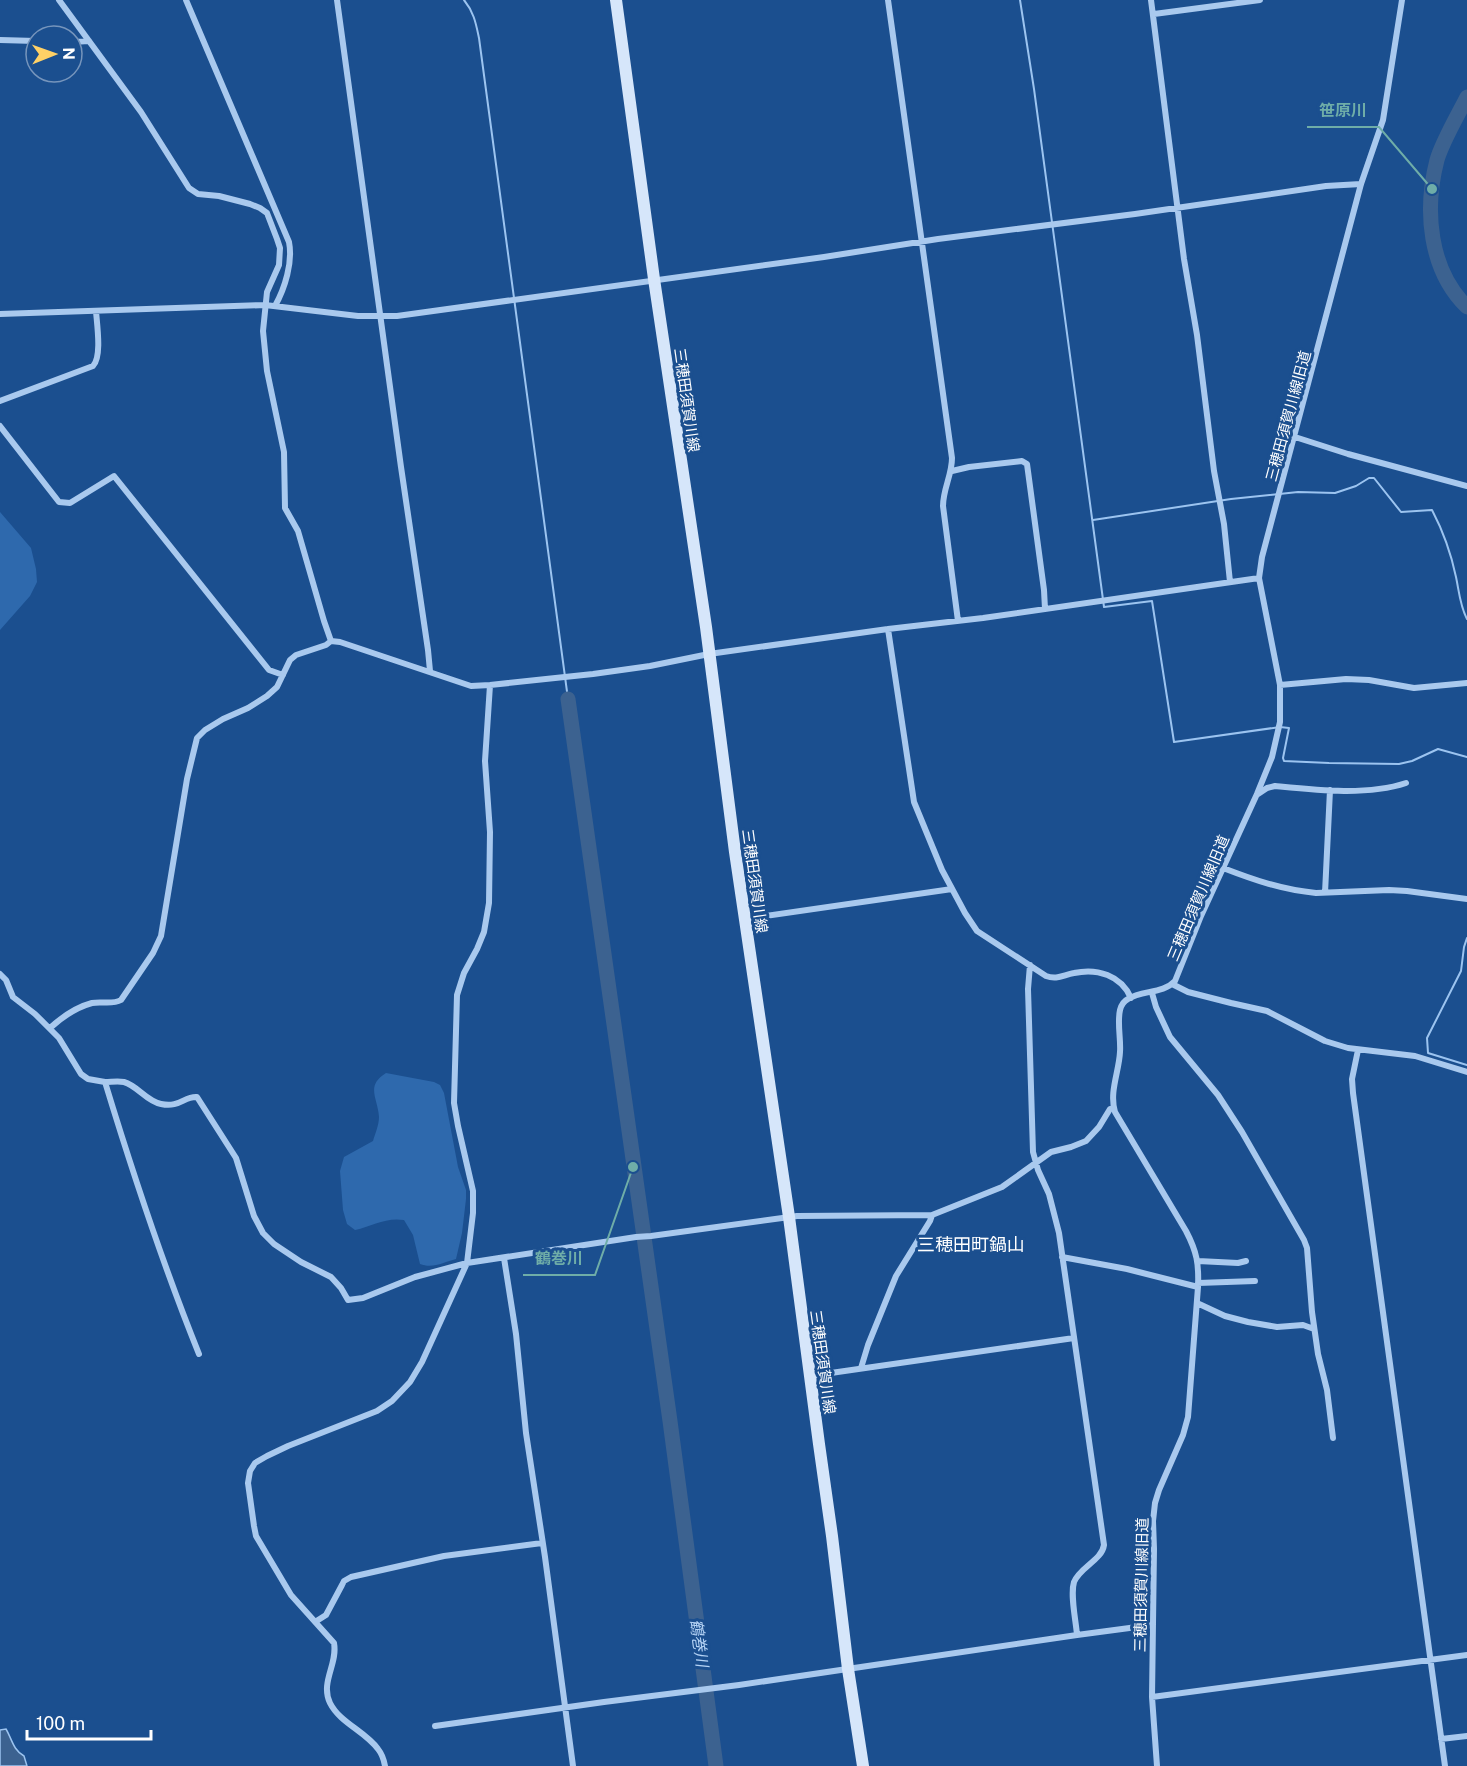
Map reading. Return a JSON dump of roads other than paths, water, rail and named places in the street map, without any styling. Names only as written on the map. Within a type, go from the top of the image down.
[{"type":"main road","name":"三穂田須賀川線","points":[[616,0],[789,1217],[848,1669],[863,1766]]},
{"type":"street","points":[[59,0],[141,112],[189,188],[198,194],[219,196],[250,204],[267,213],[277,238],[280,256],[267,292],[263,331],[266,361],[284,452],[285,508],[298,531],[331,641]]},
{"type":"street","points":[[186,0],[289,242],[290,264],[275,306]]},
{"type":"street","points":[[337,0],[430,671]]},
{"type":"street","points":[[888,0],[949,434],[952,471],[943,506],[958,621]]},
{"type":"street","points":[[1151,0],[1184,259],[1197,335],[1214,471],[1224,524],[1230,582]]},
{"type":"street","points":[[1154,14],[1260,0]]},
{"type":"street","name":"三穂田須賀川線旧道","points":[[1131,998],[1152,993],[1172,984],[1179,975],[1201,916],[1272,757],[1280,722],[1280,685],[1259,578],[1262,557],[1361,184],[1386,109],[1402,0]]},
{"type":"street","points":[[0,40],[24,41]]},
{"type":"street","points":[[84,41],[89,41]]},
{"type":"street","points":[[0,314],[265,305],[326,314],[381,317],[1326,186],[1361,184]]},
{"type":"street","points":[[0,401],[93,366],[98,356],[96,311]]},
{"type":"street","points":[[0,426],[59,502],[70,504],[114,476],[269,670],[283,675]]},
{"type":"street","points":[[1295,437],[1348,454],[1467,486]]},
{"type":"street","points":[[952,471],[1022,461],[1027,464],[1045,609]]},
{"type":"street","points":[[50,1028],[93,1003],[121,1000],[153,953],[161,936],[187,780],[197,738],[223,719],[262,700],[277,687],[292,658],[296,655],[327,645],[331,641],[340,642],[471,686],[490,685],[593,674],[650,666],[709,654],[1259,578]]},
{"type":"street","points":[[0,974],[6,980],[16,1000],[50,1028],[68,1050],[81,1074],[88,1079],[127,1083],[161,1104],[174,1105],[191,1097],[197,1097],[236,1158],[254,1216],[263,1233],[273,1244],[300,1262],[330,1277],[341,1288],[348,1300],[363,1298],[415,1277],[467,1263],[636,1237],[789,1217],[932,1215],[1002,1187],[1051,1152],[1077,1145],[1089,1138],[1113,1108],[1120,1054],[1120,1010],[1131,998],[1119,981],[1104,973],[1080,972],[1053,979],[977,931],[942,870],[914,801],[888,629]]},
{"type":"street","points":[[1280,685],[1346,678],[1414,688],[1467,683]]},
{"type":"street","points":[[386,1766],[378,1749],[330,1703],[327,1682],[335,1646],[291,1595],[256,1536],[248,1483],[250,1471],[258,1461],[377,1411],[392,1401],[410,1382],[422,1362],[467,1263],[473,1213],[473,1191],[454,1103],[456,1006],[459,984],[484,932],[489,903],[490,832],[485,761],[490,685]]},
{"type":"street","points":[[1257,794],[1275,786],[1330,790],[1393,787],[1406,783]]},
{"type":"street","points":[[1325,893],[1330,790]]},
{"type":"street","points":[[1223,868],[1266,884],[1304,892],[1389,890],[1467,900]]},
{"type":"street","points":[[745,919],[952,888]]},
{"type":"street","points":[[1030,965],[1028,989],[1033,1152],[1049,1194],[1059,1233],[1104,1545],[1103,1551],[1074,1582],[1077,1635]]},
{"type":"street","points":[[1172,984],[1188,992],[1267,1011],[1325,1041],[1358,1050],[1376,1050],[1414,1056],[1467,1072]]},
{"type":"street","points":[[1152,993],[1170,1037],[1218,1095],[1304,1240],[1307,1248],[1314,1329],[1327,1390],[1333,1438]]},
{"type":"street","points":[[1358,1050],[1352,1079],[1353,1093],[1446,1766]]},
{"type":"street","points":[[105,1082],[149,1218],[198,1354]]},
{"type":"street","name":"三穂田須賀川線旧道","points":[[1113,1108],[1186,1232],[1198,1261],[1197,1303],[1186,1425],[1155,1503],[1153,1521],[1152,1697],[1157,1766]]},
{"type":"street","points":[[861,1368],[896,1275],[929,1224],[932,1215]]},
{"type":"street","points":[[1062,1257],[1198,1285],[1255,1281]]},
{"type":"street","points":[[504,1258],[573,1766]]},
{"type":"street","points":[[1198,1261],[1239,1263],[1246,1261]]},
{"type":"street","points":[[1197,1303],[1225,1316],[1248,1322],[1277,1327],[1303,1325],[1314,1329]]},
{"type":"street","points":[[810,1376],[1074,1338]]},
{"type":"street","points":[[315,1622],[326,1615],[344,1581],[351,1577],[444,1556],[542,1543]]},
{"type":"street","points":[[435,1726],[739,1685],[1152,1625]]},
{"type":"street","points":[[1152,1697],[1467,1655]]},
{"type":"street","points":[[1441,1739],[1467,1736]]},
{"type":"waterway","points":[[464,0],[476,23],[479,38],[568,699]]},
{"type":"waterway","points":[[1020,0],[1104,607],[1152,601],[1174,742],[1280,727],[1289,728],[1284,761],[1399,764],[1412,761],[1438,749],[1467,757]]},
{"type":"waterway","points":[[1467,97],[1439,153],[1431,199],[1431,219],[1437,257],[1454,292],[1467,307]]},
{"type":"waterway","points":[[1093,520],[1231,499],[1298,492],[1335,493],[1374,478],[1401,512],[1432,510],[1449,551],[1461,604],[1467,619]]},
{"type":"waterway","name":"鶴巻川","points":[[568,699],[670,1421],[716,1766]]},
{"type":"waterway","points":[[1467,938],[1461,971],[1427,1038],[1428,1053],[1467,1065]]},
{"type":"place","name":"笹原川","points":[[1432,189]]},
{"type":"place","name":"鶴巻川","points":[[633,1167]]},
{"type":"district","name":"三穂田町鍋山","points":[[971,1244]]}]
